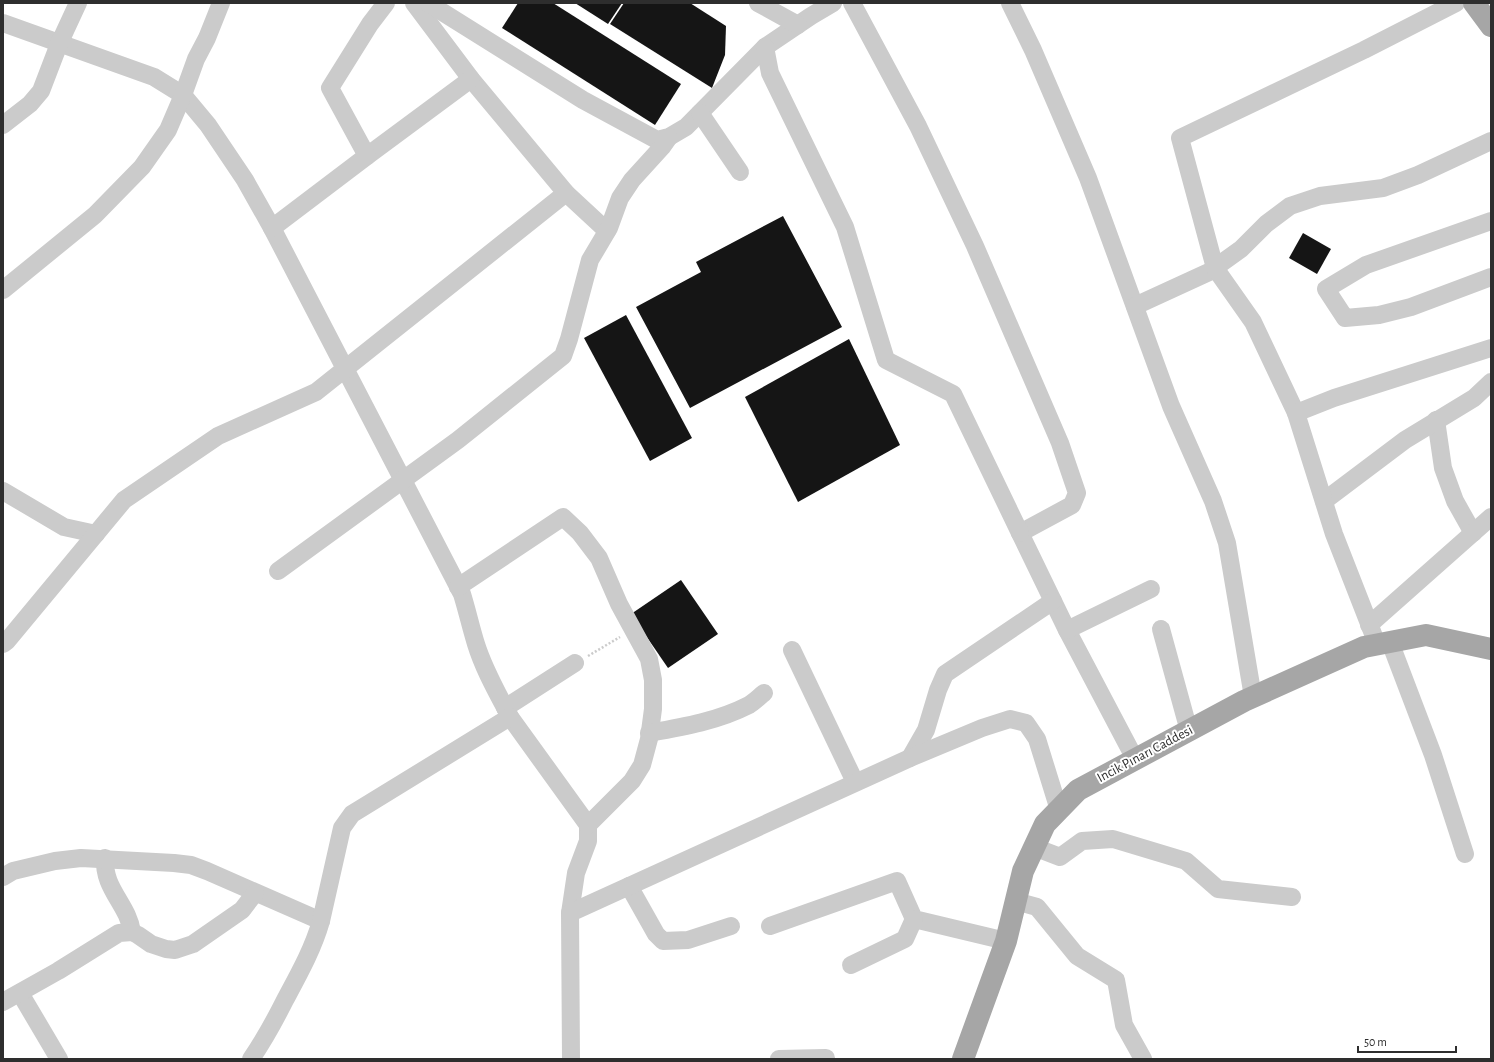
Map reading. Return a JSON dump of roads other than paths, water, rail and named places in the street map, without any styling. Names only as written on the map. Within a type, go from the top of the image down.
[{"type":"main road","points":[[1474,3],[1491,26]]},
{"type":"main road","name":"Incik Pınarı Caddesi","points":[[963,1059],[1006,941],[1023,871],[1045,824],[1078,790],[1253,697],[1364,647],[1378,637],[1426,635],[1491,649]]},
{"type":"street","points":[[3,125],[30,104],[41,91],[59,44],[78,3]]},
{"type":"street","points":[[3,290],[95,214],[142,167],[168,130],[183,95],[196,58],[207,38],[221,3]]},
{"type":"street","points":[[367,156],[330,88],[370,24],[386,3]]},
{"type":"street","points":[[414,3],[471,79],[566,193],[607,231]]},
{"type":"street","points":[[428,3],[583,100],[657,140],[669,137],[686,127],[765,47],[833,3]]},
{"type":"street","points":[[758,3],[798,25]]},
{"type":"street","points":[[852,3],[918,126],[975,246],[1060,443],[1077,493],[1072,505],[1020,533]]},
{"type":"street","points":[[1010,3],[1033,50],[1088,178],[1172,406],[1213,501],[1227,543],[1253,697]]},
{"type":"street","points":[[1456,3],[1364,50],[1180,138],[1215,268],[1253,322],[1296,412],[1334,534],[1378,637],[1433,755],[1465,854]]},
{"type":"street","points":[[3,24],[154,77],[183,95],[208,125],[245,180],[272,228],[462,594],[476,644],[489,676],[508,713],[588,825],[588,841],[576,872],[570,913],[571,1059]]},
{"type":"street","points":[[765,47],[770,73],[845,227],[886,360],[953,394],[1052,601],[1135,759]]},
{"type":"street","points":[[272,228],[471,79]]},
{"type":"street","points":[[700,113],[740,172]]},
{"type":"street","points":[[278,571],[458,440],[563,356],[590,260],[607,231],[620,198],[632,180],[662,147],[669,137]]},
{"type":"street","points":[[1135,306],[1209,272],[1241,250],[1266,224],[1290,206],[1320,196],[1384,188],[1418,175],[1491,141]]},
{"type":"street","points":[[3,644],[124,500],[218,436],[316,392],[346,370],[566,193]]},
{"type":"street","points":[[1491,221],[1366,265],[1326,289],[1344,318],[1379,314],[1410,306],[1491,277]]},
{"type":"street","points":[[1296,412],[1334,398],[1491,348]]},
{"type":"street","points":[[1324,501],[1404,440],[1474,398],[1491,382]]},
{"type":"street","points":[[1436,420],[1442,468],[1455,500],[1473,533]]},
{"type":"street","points":[[3,491],[64,527],[96,534]]},
{"type":"street","points":[[458,586],[563,517],[580,533],[599,558],[619,604],[649,659],[653,680],[653,709],[642,765],[632,781],[588,825]]},
{"type":"street","points":[[1378,637],[1473,533],[1491,517]]},
{"type":"street","points":[[1067,630],[1151,589]]},
{"type":"street","points":[[910,758],[926,730],[938,690],[946,674],[1052,601]]},
{"type":"street","points":[[1161,630],[1189,731]]},
{"type":"street","points":[[792,650],[855,782]]},
{"type":"street","points":[[252,1059],[302,969],[317,935],[342,828],[352,814],[508,713],[576,663]]},
{"type":"street","points":[[649,733],[679,728],[716,718],[750,704],[764,693]]},
{"type":"street","points":[[570,913],[855,782],[982,728],[1010,719],[1026,723],[1037,739],[1059,810]]},
{"type":"street","points":[[1034,847],[1060,856],[1082,841],[1113,839],[1186,861],[1218,889],[1292,897]]},
{"type":"street","points":[[3,877],[13,871],[55,861],[81,858],[105,858],[191,865],[321,921]]},
{"type":"street","points":[[105,858],[104,868],[106,880],[131,923],[132,932]]},
{"type":"street","points":[[770,926],[897,881],[914,919],[905,939],[851,965]]},
{"type":"street","points":[[629,886],[656,934],[663,941],[688,940],[731,926]]},
{"type":"street","points":[[3,1002],[119,933],[132,932],[158,948],[175,950],[184,948],[193,944],[242,910],[255,893]]},
{"type":"street","points":[[1015,901],[1037,907],[1077,956],[1116,980],[1124,1025],[1143,1059]]},
{"type":"street","points":[[914,919],[1006,941]]},
{"type":"street","points":[[20,993],[59,1059]]},
{"type":"street","points":[[779,1059],[826,1058]]}]
